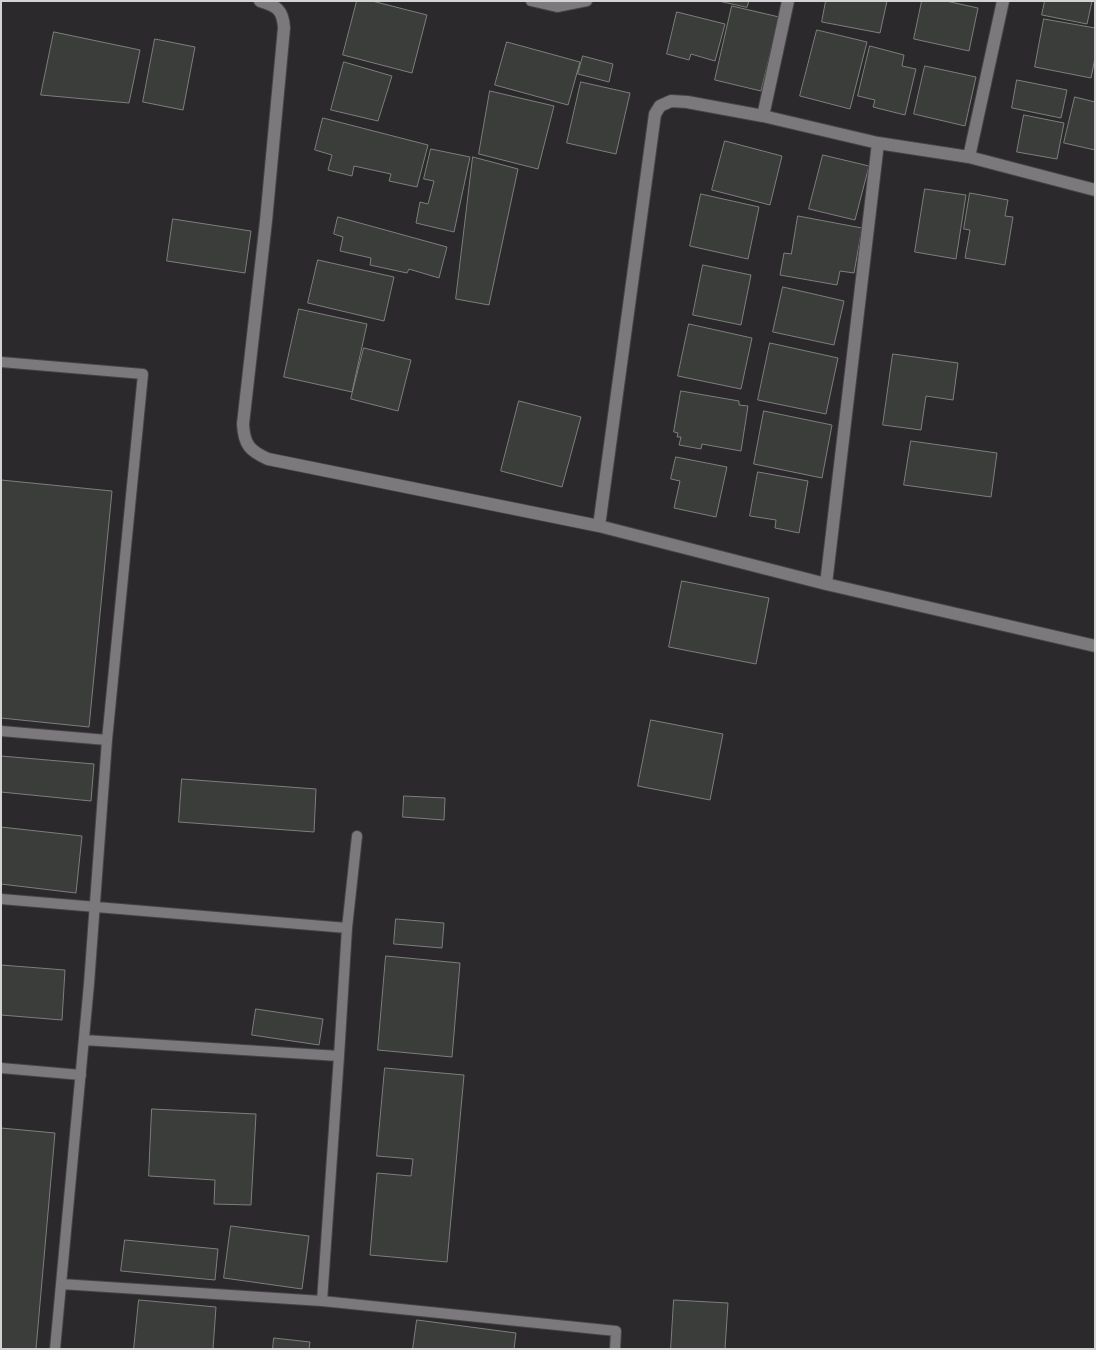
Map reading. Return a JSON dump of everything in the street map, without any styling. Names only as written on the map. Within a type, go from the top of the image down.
[{"type":"street","points":[[260,1],[271,4],[278,9],[283,17],[284,28],[266,221],[243,424],[244,436],[248,445],[256,454],[268,459],[599,526],[826,584],[1095,646]]},
{"type":"street","points":[[763,116],[788,1]]},
{"type":"street","points":[[970,157],[1003,1]]},
{"type":"street","points":[[599,526],[655,114],[660,106],[671,101],[687,102],[763,116],[878,143],[970,157],[1095,190]]},
{"type":"street","points":[[826,584],[878,143]]},
{"type":"lane","points":[[531,1],[557,7],[587,1]]},
{"type":"lane","points":[[1,362],[143,374],[107,740],[84,1040],[55,1349]]},
{"type":"lane","points":[[1,730],[107,740]]},
{"type":"lane","points":[[322,1301],[347,928],[357,836]]},
{"type":"lane","points":[[1,899],[347,928]]},
{"type":"lane","points":[[84,1040],[339,1056]]},
{"type":"lane","points":[[1,1068],[80,1075]]},
{"type":"lane","points":[[62,1284],[322,1301],[616,1331],[615,1349]]},
{"type":"building","points":[[357,1],[372,1],[427,15],[412,73],[343,55]]},
{"type":"building","points":[[719,1],[749,1],[747,7]]},
{"type":"building","points":[[826,1],[887,1],[880,33],[822,22]]},
{"type":"building","points":[[922,1],[946,1],[978,8],[969,51],[914,39]]},
{"type":"building","points":[[1045,1],[1092,1],[1087,24],[1042,15]]},
{"type":"building","points":[[732,6],[779,17],[761,91],[715,80]]},
{"type":"building","points":[[677,12],[725,24],[715,61],[691,54],[689,60],[667,54]]},
{"type":"building","points":[[1044,19],[1095,28],[1095,58],[1091,78],[1035,67]]},
{"type":"building","points":[[817,30],[867,42],[850,109],[800,96]]},
{"type":"building","points":[[54,32],[140,50],[129,103],[41,95]]},
{"type":"building","points":[[155,39],[195,47],[183,110],[143,102]]},
{"type":"building","points":[[507,42],[580,62],[568,105],[495,85]]},
{"type":"building","points":[[870,46],[904,55],[902,66],[916,69],[905,115],[873,107],[875,100],[858,96]]},
{"type":"building","points":[[583,56],[613,64],[609,82],[578,74]]},
{"type":"building","points":[[344,62],[392,76],[378,121],[331,110]]},
{"type":"building","points":[[925,66],[976,77],[965,126],[914,114]]},
{"type":"building","points":[[1017,80],[1067,90],[1061,118],[1012,108]]},
{"type":"building","points":[[581,82],[630,93],[616,154],[567,143]]},
{"type":"building","points":[[490,91],[554,106],[538,169],[479,154]]},
{"type":"building","points":[[1075,97],[1095,102],[1095,150],[1064,143]]},
{"type":"building","points":[[1024,115],[1064,123],[1057,159],[1017,152]]},
{"type":"building","points":[[323,118],[428,145],[417,187],[389,181],[391,174],[354,166],[352,176],[328,170],[332,155],[315,150]]},
{"type":"building","points":[[725,141],[782,156],[770,205],[712,190]]},
{"type":"building","points":[[431,149],[470,157],[454,232],[416,223],[420,202],[428,204],[434,181],[424,179]]},
{"type":"building","points":[[823,155],[869,166],[855,220],[809,209]]},
{"type":"building","points":[[473,157],[518,169],[489,305],[456,299]]},
{"type":"building","points":[[925,189],[966,195],[956,259],[915,252]]},
{"type":"building","points":[[970,193],[1008,200],[1005,216],[1013,217],[1005,265],[965,258],[970,230],[964,229]]},
{"type":"building","points":[[701,194],[759,207],[748,259],[690,246]]},
{"type":"building","points":[[798,216],[862,228],[854,273],[840,271],[837,285],[780,275],[784,253],[791,254]]},
{"type":"building","points":[[338,217],[447,247],[439,278],[409,269],[407,273],[370,265],[371,258],[340,251],[343,237],[334,234]]},
{"type":"building","points":[[173,219],[251,231],[245,273],[167,261]]},
{"type":"building","points":[[318,260],[394,277],[384,321],[308,303]]},
{"type":"building","points":[[703,265],[751,275],[741,325],[693,315]]},
{"type":"building","points":[[783,287],[844,301],[834,345],[773,332]]},
{"type":"building","points":[[299,309],[367,324],[352,392],[284,377]]},
{"type":"building","points":[[689,324],[752,338],[741,389],[678,376]]},
{"type":"building","points":[[770,343],[838,358],[826,414],[758,400]]},
{"type":"building","points":[[364,348],[411,360],[398,411],[351,399]]},
{"type":"building","points":[[893,354],[958,363],[953,400],[926,396],[921,430],[883,425]]},
{"type":"building","points":[[681,391],[739,401],[739,405],[748,406],[741,451],[702,444],[701,449],[679,445],[681,437],[677,437],[678,433],[674,432]]},
{"type":"building","points":[[519,401],[581,417],[562,487],[501,471]]},
{"type":"building","points":[[764,411],[832,425],[822,478],[754,464]]},
{"type":"building","points":[[911,441],[997,453],[991,497],[904,485]]},
{"type":"building","points":[[676,457],[727,467],[716,517],[674,508],[680,481],[671,479]]},
{"type":"building","points":[[758,472],[808,481],[799,533],[775,528],[776,520],[750,516]]},
{"type":"building","points":[[1,480],[112,491],[89,727],[1,718]]},
{"type":"building","points":[[682,581],[769,598],[756,664],[669,647]]},
{"type":"building","points":[[651,720],[723,734],[710,800],[638,786]]},
{"type":"building","points":[[1,756],[94,764],[91,801],[1,792]]},
{"type":"building","points":[[182,779],[316,789],[314,832],[179,822]]},
{"type":"building","points":[[404,796],[445,798],[444,820],[403,817]]},
{"type":"building","points":[[1,827],[82,836],[76,893],[1,884]]},
{"type":"building","points":[[396,919],[444,923],[442,948],[394,944]]},
{"type":"building","points":[[386,956],[460,963],[452,1057],[378,1050]]},
{"type":"building","points":[[1,965],[65,970],[62,1020],[1,1015]]},
{"type":"building","points":[[256,1009],[323,1019],[319,1045],[252,1035]]},
{"type":"building","points":[[385,1068],[464,1075],[447,1262],[370,1255],[377,1173],[411,1176],[413,1159],[377,1156]]},
{"type":"building","points":[[152,1109],[256,1114],[251,1205],[214,1204],[215,1180],[149,1176]]},
{"type":"building","points":[[1,1128],[55,1133],[36,1349],[1,1349]]},
{"type":"building","points":[[231,1226],[309,1236],[302,1289],[224,1278]]},
{"type":"building","points":[[125,1240],[218,1249],[215,1280],[121,1271]]},
{"type":"building","points":[[139,1300],[216,1307],[213,1349],[134,1349]]},
{"type":"building","points":[[674,1300],[728,1303],[725,1349],[671,1349]]},
{"type":"building","points":[[417,1320],[516,1333],[514,1349],[413,1349]]},
{"type":"building","points":[[274,1338],[310,1342],[309,1349],[273,1349]]}]
